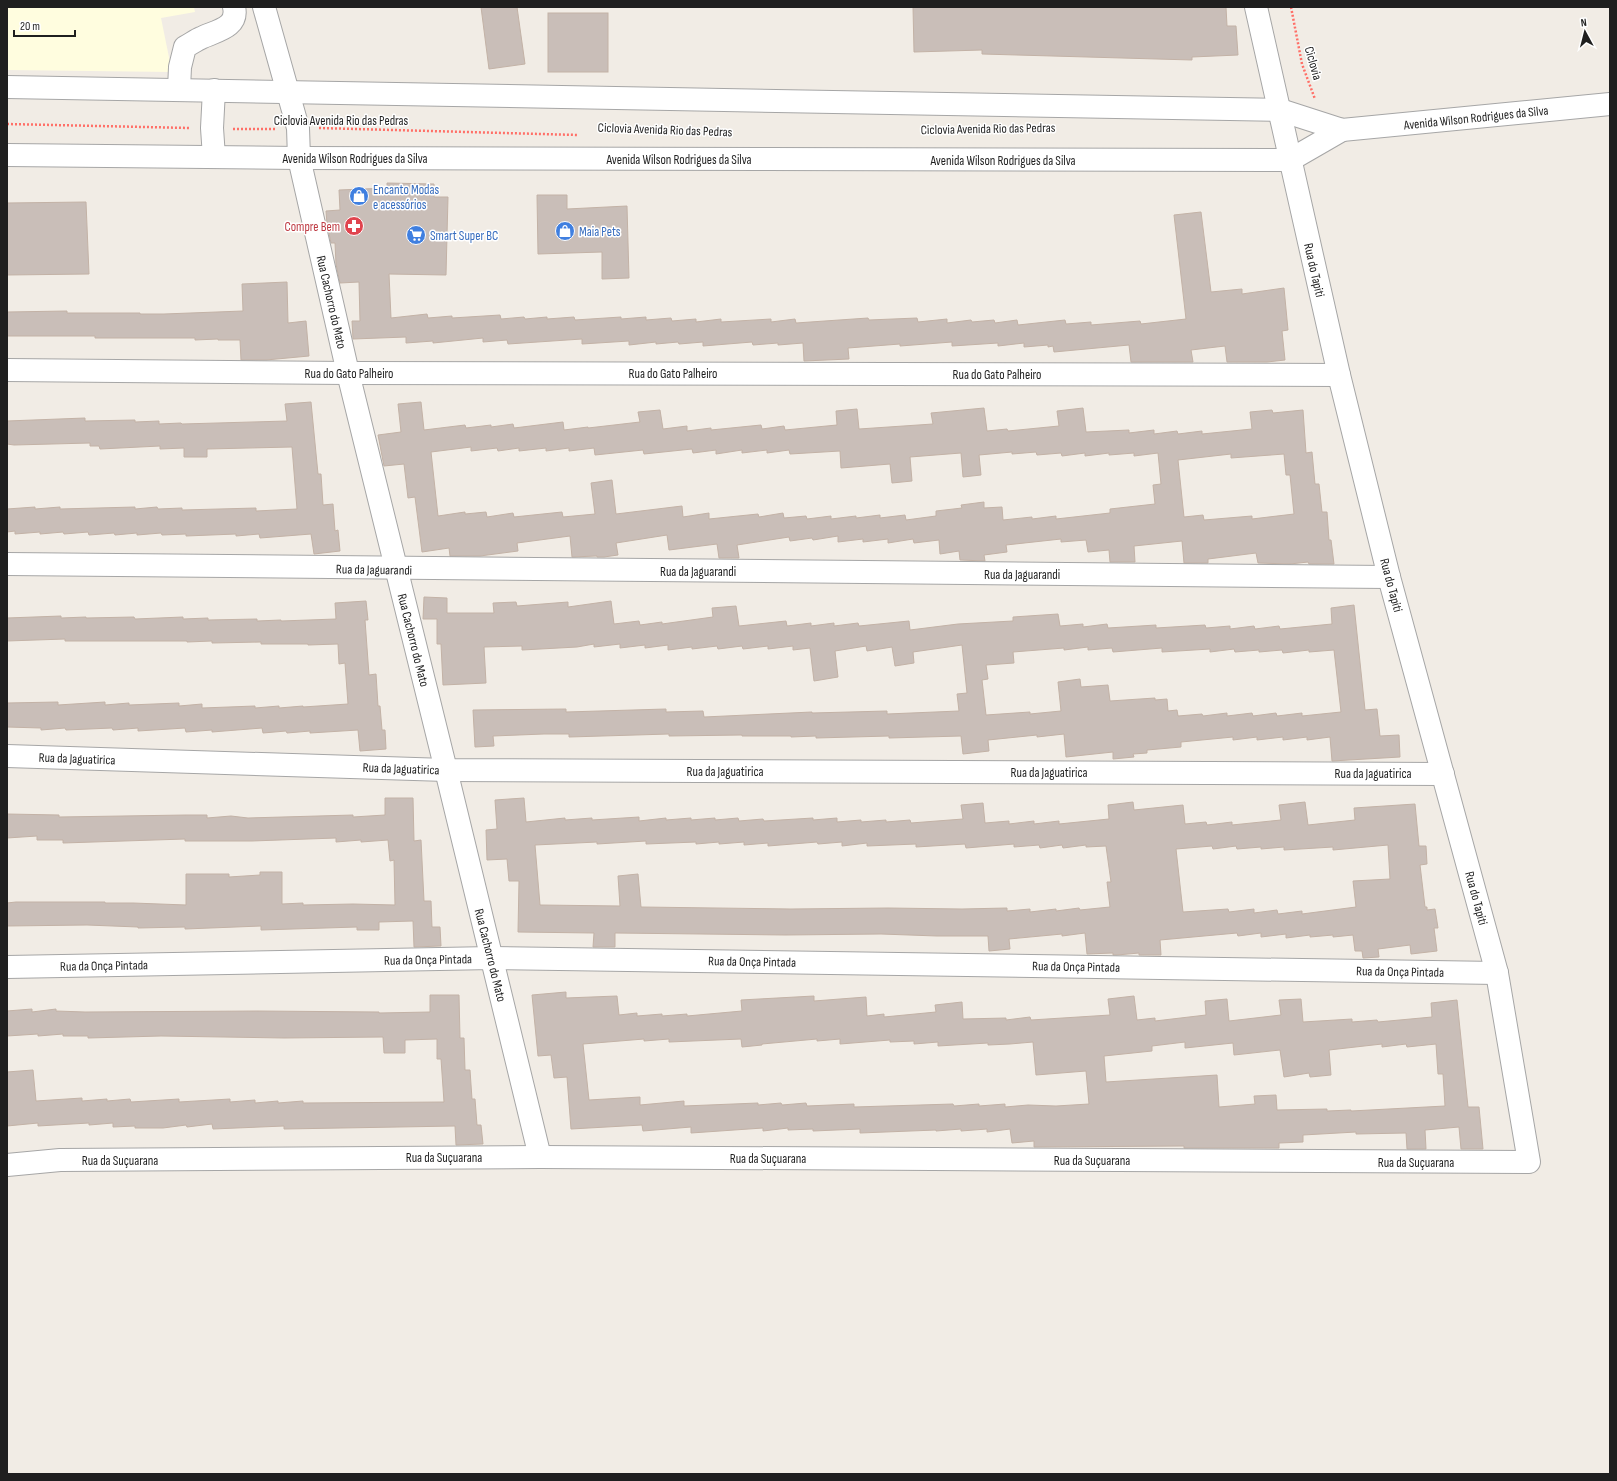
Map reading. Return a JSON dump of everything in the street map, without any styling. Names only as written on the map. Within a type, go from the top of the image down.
[{"type":"street","points":[[179,89],[180,67],[185,47],[202,37],[220,31],[231,24],[236,13],[234,7]]},
{"type":"street","name":"Rua Cachorro do Mato","points":[[264,7],[298,128],[299,158],[348,373],[540,1157]]},
{"type":"street","name":"Rua do Tapiti","points":[[1256,7],[1338,375],[1389,577],[1497,973],[1529,1162]]},
{"type":"street","name":"Avenida Wilson Rodrigues da Silva","points":[[7,87],[1280,110],[1342,130],[1610,104]]},
{"type":"street","points":[[214,90],[212,128],[214,157]]},
{"type":"street","name":"Avenida Wilson Rodrigues da Silva","points":[[7,155],[299,158],[1290,160],[1342,130]]},
{"type":"street","name":"Rua do Gato Palheiro","points":[[7,370],[348,373],[1338,375]]},
{"type":"street","name":"Rua da Jaguarandi","points":[[7,564],[396,569],[1389,577]]},
{"type":"street","name":"Rua da Jaguatirica","points":[[7,756],[446,770],[1443,774]]},
{"type":"street","name":"Rua da Onça Pintada","points":[[7,967],[492,958],[1497,973]]},
{"type":"street","name":"Rua da Suçuarana","points":[[7,1165],[60,1160],[540,1157],[1529,1162]]},
{"type":"path","name":"Ciclovia","points":[[1291,7],[1302,64],[1319,113],[1320,123]]},
{"type":"path","name":"Ciclovia Avenida Rio das Pedras","points":[[7,124],[474,131],[586,136]]},
{"type":"shaded area","points":[[7,7],[194,7],[195,12],[161,18],[172,72],[7,70]]},
{"type":"building","points":[[481,7],[517,7],[525,64],[489,69]]},
{"type":"building","points":[[913,7],[1226,7],[1227,26],[1236,26],[1238,55],[1192,57],[1192,60],[982,54],[982,50],[914,52]]},
{"type":"building","points":[[548,13],[608,13],[608,72],[548,72]]},
{"type":"building","points":[[387,183],[434,184],[434,197],[448,197],[446,275],[389,274],[391,318],[427,314],[428,318],[500,315],[501,319],[524,317],[525,319],[547,317],[547,319],[574,317],[575,320],[646,317],[646,320],[671,318],[672,321],[696,319],[696,322],[721,319],[721,322],[771,319],[771,322],[795,319],[796,323],[868,318],[869,320],[917,318],[918,322],[947,319],[947,323],[971,320],[972,322],[994,320],[995,323],[1017,320],[1018,325],[1065,320],[1066,324],[1091,322],[1091,325],[1140,321],[1141,324],[1186,319],[1174,215],[1201,212],[1211,292],[1242,289],[1242,294],[1284,288],[1288,330],[1282,331],[1285,360],[1267,362],[1227,362],[1225,346],[1191,350],[1193,362],[1131,362],[1129,345],[1054,352],[1053,346],[1048,347],[1048,345],[1024,347],[1024,343],[998,346],[998,343],[952,346],[952,342],[848,348],[849,359],[804,361],[803,343],[753,345],[752,342],[703,346],[703,342],[656,344],[656,342],[629,345],[629,341],[582,344],[582,339],[508,344],[507,340],[483,342],[483,338],[433,343],[433,341],[406,343],[406,337],[353,339],[352,321],[360,321],[359,282],[340,283],[336,264],[335,243],[331,243],[326,211],[340,210],[339,190],[387,188]]},
{"type":"building","points":[[537,195],[567,195],[567,209],[627,206],[629,278],[602,279],[602,252],[538,254]]},
{"type":"building","points":[[86,202],[89,274],[7,275],[7,203]]},
{"type":"building","points":[[287,282],[288,323],[306,321],[309,356],[266,360],[241,360],[240,340],[195,340],[195,338],[95,338],[95,336],[7,336],[7,312],[67,311],[67,313],[164,314],[243,311],[242,284]]},
{"type":"building","points":[[311,402],[318,474],[321,474],[323,505],[333,504],[335,531],[338,530],[340,551],[314,554],[311,534],[260,538],[259,534],[236,536],[236,534],[186,536],[186,534],[162,535],[161,533],[137,535],[137,533],[115,535],[114,533],[89,535],[88,532],[64,534],[63,532],[40,534],[40,532],[15,534],[15,531],[7,532],[7,509],[35,507],[35,509],[60,507],[60,509],[135,507],[135,509],[157,507],[158,509],[182,508],[182,510],[256,508],[256,511],[297,509],[292,447],[207,449],[207,457],[184,457],[184,448],[160,449],[160,446],[100,449],[99,446],[90,446],[90,443],[14,445],[7,444],[7,421],[85,418],[85,421],[135,420],[135,422],[159,421],[159,424],[182,424],[287,421],[285,404]]},
{"type":"building","points":[[421,402],[424,430],[465,425],[466,428],[513,424],[514,428],[563,422],[564,430],[588,428],[640,422],[638,412],[660,410],[663,429],[687,426],[687,431],[761,425],[762,429],[784,426],[785,430],[837,425],[836,411],[857,409],[859,429],[933,424],[931,413],[984,408],[987,431],[1007,429],[1008,431],[1059,426],[1057,411],[1083,408],[1086,432],[1129,430],[1129,433],[1154,430],[1154,434],[1177,431],[1178,434],[1202,431],[1202,434],[1252,429],[1250,412],[1272,410],[1273,413],[1303,410],[1306,453],[1312,452],[1315,484],[1319,484],[1322,512],[1327,512],[1329,540],[1331,540],[1334,564],[1309,564],[1308,562],[1290,564],[1258,563],[1256,553],[1208,559],[1208,563],[1184,563],[1182,541],[1134,546],[1135,562],[1110,562],[1109,550],[1088,552],[1086,540],[1061,542],[1061,539],[1006,545],[1007,552],[984,555],[985,561],[960,560],[959,551],[940,554],[939,540],[914,543],[913,539],[888,543],[888,539],[863,542],[863,539],[838,542],[838,536],[813,540],[812,538],[790,541],[789,537],[737,545],[739,558],[719,558],[717,544],[669,550],[667,535],[616,543],[618,555],[604,557],[572,557],[570,536],[517,543],[518,551],[480,556],[450,556],[449,548],[422,552],[415,497],[408,498],[404,464],[384,466],[378,435],[401,432],[398,404]],"holes":[[[471,447],[471,451],[497,448],[498,451],[519,448],[519,451],[546,448],[546,451],[569,448],[569,451],[594,448],[595,455],[643,450],[644,454],[692,449],[693,453],[716,450],[716,454],[742,450],[742,453],[767,450],[767,453],[789,450],[790,454],[840,451],[841,468],[890,464],[892,483],[912,481],[910,457],[961,453],[963,477],[981,475],[979,455],[1012,452],[1012,454],[1036,452],[1037,455],[1061,453],[1062,456],[1085,453],[1085,456],[1109,453],[1109,455],[1134,453],[1134,456],[1158,453],[1161,484],[1153,485],[1155,504],[1110,509],[1110,513],[1056,519],[1056,516],[1003,520],[1002,507],[984,508],[984,502],[961,505],[962,508],[936,511],[936,516],[906,520],[905,515],[880,518],[880,515],[831,519],[831,516],[807,519],[806,516],[784,518],[783,513],[759,517],[758,514],[709,519],[709,513],[683,517],[682,506],[616,514],[612,480],[591,483],[595,514],[563,517],[562,512],[514,517],[513,513],[487,517],[486,512],[465,514],[465,512],[438,516],[431,452]],[[1231,454],[1231,458],[1284,454],[1286,475],[1290,475],[1294,514],[1252,519],[1252,516],[1204,520],[1203,515],[1184,517],[1178,460]]]},
{"type":"building","points":[[424,597],[447,598],[447,613],[494,613],[493,603],[516,602],[517,606],[568,602],[568,607],[611,601],[614,624],[639,621],[640,625],[662,622],[662,624],[713,617],[712,608],[736,606],[739,626],[786,621],[787,626],[811,623],[811,626],[834,623],[834,626],[858,623],[859,626],[909,621],[910,630],[958,624],[1013,621],[1013,617],[1058,614],[1060,626],[1083,624],[1083,627],[1107,624],[1108,628],[1156,625],[1156,628],[1205,625],[1206,628],[1230,626],[1230,629],[1254,626],[1255,629],[1279,626],[1280,629],[1332,624],[1331,608],[1354,605],[1365,710],[1377,709],[1380,736],[1399,735],[1400,757],[1332,761],[1330,737],[1307,740],[1307,737],[1283,740],[1283,737],[1257,740],[1257,737],[1233,740],[1233,737],[1181,742],[1181,747],[1147,750],[1147,753],[1133,754],[1134,757],[1113,759],[1113,752],[1066,757],[1064,734],[988,740],[989,751],[963,754],[961,736],[816,738],[816,736],[669,736],[669,734],[569,737],[569,734],[544,734],[493,736],[494,746],[475,747],[473,710],[566,709],[566,712],[666,709],[666,712],[703,711],[704,717],[812,712],[887,711],[887,714],[959,711],[957,694],[967,693],[962,645],[913,652],[914,663],[895,666],[892,647],[867,651],[866,646],[835,651],[838,677],[814,681],[810,648],[793,650],[793,646],[768,649],[768,646],[743,649],[742,646],[718,649],[717,646],[668,650],[668,645],[645,648],[645,645],[620,648],[620,644],[594,647],[594,644],[577,647],[522,650],[522,646],[484,647],[486,683],[443,685],[441,644],[437,644],[437,619],[423,619]],"holes":[[[1088,647],[1088,650],[1112,648],[1113,652],[1162,648],[1162,652],[1210,649],[1210,652],[1234,649],[1235,652],[1282,650],[1283,653],[1309,650],[1309,652],[1334,650],[1341,712],[1302,716],[1302,713],[1277,716],[1276,713],[1253,716],[1252,713],[1227,716],[1227,713],[1203,716],[1202,714],[1178,716],[1177,710],[1168,711],[1167,699],[1155,700],[1155,698],[1110,701],[1108,685],[1081,687],[1080,679],[1058,682],[1061,711],[1030,714],[1030,712],[986,715],[982,680],[988,679],[986,665],[1014,663],[1013,652],[1064,648],[1064,650]]]},
{"type":"building","points":[[366,601],[368,620],[365,620],[369,675],[376,674],[378,706],[380,706],[382,730],[385,730],[386,749],[360,751],[358,730],[310,733],[310,731],[287,733],[286,731],[263,733],[262,728],[212,732],[212,730],[186,732],[185,728],[138,731],[138,728],[113,730],[112,728],[66,730],[65,728],[41,730],[41,728],[7,727],[7,703],[58,702],[58,705],[105,702],[105,705],[129,703],[129,705],[179,703],[179,706],[202,704],[202,708],[255,706],[255,708],[279,706],[279,708],[348,704],[345,663],[339,664],[338,644],[261,644],[261,642],[212,643],[212,641],[65,641],[65,639],[7,641],[7,618],[61,616],[61,618],[134,617],[135,619],[183,617],[183,619],[208,618],[208,620],[257,619],[257,621],[336,619],[335,603]]},
{"type":"building","points":[[385,798],[413,798],[414,841],[421,840],[424,901],[431,901],[432,927],[440,927],[441,946],[414,947],[413,921],[379,922],[379,930],[357,930],[357,927],[261,930],[261,926],[185,929],[185,927],[138,928],[87,925],[7,926],[7,903],[105,902],[186,905],[186,874],[229,874],[229,877],[260,875],[260,872],[282,872],[282,904],[395,905],[394,860],[390,861],[388,840],[336,842],[336,838],[252,841],[185,841],[185,839],[63,843],[63,840],[37,840],[37,836],[7,838],[7,814],[59,815],[59,817],[207,815],[207,818],[231,816],[248,818],[353,815],[353,817],[385,815]]},
{"type":"building","points":[[524,798],[526,822],[565,818],[565,820],[592,818],[592,820],[639,817],[639,821],[666,818],[666,820],[715,818],[715,820],[738,818],[739,821],[763,819],[764,821],[837,818],[837,822],[886,820],[886,822],[910,820],[911,823],[963,819],[961,805],[983,803],[985,823],[1009,821],[1009,824],[1034,821],[1034,824],[1059,821],[1059,824],[1109,819],[1108,805],[1133,802],[1134,810],[1183,805],[1185,824],[1206,822],[1207,825],[1232,822],[1232,825],[1281,820],[1279,805],[1305,802],[1308,825],[1355,820],[1354,808],[1415,804],[1419,846],[1426,846],[1427,864],[1420,865],[1425,907],[1427,907],[1427,910],[1435,909],[1438,928],[1434,928],[1437,951],[1411,954],[1410,945],[1378,949],[1379,957],[1363,958],[1362,951],[1355,951],[1353,935],[1310,937],[1310,935],[1286,938],[1286,934],[1261,937],[1261,933],[1238,936],[1237,933],[1160,940],[1161,955],[1139,955],[1139,953],[1117,955],[1113,955],[1113,953],[1087,954],[1085,933],[1009,939],[1010,949],[989,951],[988,936],[881,934],[785,935],[615,933],[615,947],[593,947],[594,933],[518,932],[519,881],[509,881],[507,859],[487,860],[486,830],[497,829],[495,800]],"holes":[[[646,841],[646,844],[696,842],[696,844],[719,842],[719,844],[744,842],[744,845],[768,843],[768,846],[817,842],[818,844],[842,842],[842,846],[867,843],[867,846],[916,844],[916,847],[965,844],[966,848],[1014,844],[1014,847],[1039,845],[1040,848],[1062,845],[1063,848],[1086,845],[1086,847],[1106,846],[1111,882],[1107,882],[1110,907],[1080,910],[1079,908],[1056,911],[1056,909],[1030,912],[1030,909],[1007,911],[1007,908],[791,909],[641,907],[638,874],[618,876],[620,906],[540,905],[535,845],[597,842],[597,844]],[[1388,845],[1390,879],[1353,881],[1356,907],[1302,914],[1302,911],[1278,914],[1277,910],[1254,913],[1254,909],[1229,912],[1228,909],[1183,912],[1176,849],[1212,846],[1213,849],[1236,846],[1237,849],[1284,847],[1284,850],[1333,847],[1333,850]]]},
{"type":"building","points":[[566,992],[566,998],[617,996],[619,1015],[637,1013],[637,1016],[687,1014],[687,1016],[742,1011],[741,1000],[814,996],[814,1001],[866,997],[867,1016],[884,1014],[884,1017],[936,1012],[935,1005],[962,1002],[963,1019],[1006,1018],[1006,1020],[1030,1017],[1031,1020],[1110,1015],[1108,999],[1134,996],[1137,1020],[1155,1018],[1155,1021],[1206,1015],[1205,1001],[1227,999],[1229,1021],[1281,1015],[1279,1000],[1301,999],[1303,1022],[1352,1019],[1352,1022],[1377,1020],[1378,1022],[1432,1017],[1431,1003],[1457,1000],[1468,1107],[1479,1107],[1483,1149],[1461,1149],[1459,1127],[1425,1130],[1426,1149],[1407,1149],[1406,1133],[1356,1134],[1356,1132],[1303,1135],[1303,1142],[1279,1143],[1279,1148],[1184,1148],[1184,1146],[1034,1147],[1034,1141],[1012,1143],[1010,1129],[987,1132],[987,1129],[961,1131],[961,1129],[860,1133],[860,1129],[813,1131],[813,1129],[788,1130],[788,1128],[763,1131],[763,1128],[691,1133],[691,1127],[643,1131],[642,1125],[571,1129],[567,1077],[554,1078],[551,1055],[538,1056],[532,995]],"holes":[[[644,1039],[644,1041],[669,1039],[669,1042],[741,1039],[742,1047],[817,1039],[817,1041],[840,1039],[840,1044],[890,1040],[890,1042],[914,1041],[914,1044],[938,1042],[938,1046],[1033,1042],[1036,1075],[1086,1071],[1089,1104],[1005,1107],[1005,1104],[979,1106],[979,1104],[954,1106],[953,1104],[854,1107],[854,1104],[807,1106],[806,1103],[782,1105],[781,1103],[758,1105],[758,1103],[684,1106],[684,1101],[640,1105],[640,1097],[589,1100],[583,1044]],[[1185,1042],[1185,1048],[1233,1043],[1234,1055],[1280,1050],[1284,1077],[1309,1073],[1310,1077],[1331,1075],[1329,1050],[1382,1044],[1382,1047],[1406,1044],[1407,1047],[1436,1044],[1438,1074],[1443,1074],[1445,1106],[1351,1111],[1327,1111],[1327,1109],[1277,1110],[1276,1095],[1254,1096],[1255,1104],[1219,1107],[1217,1075],[1106,1082],[1104,1056],[1152,1051],[1152,1046]]]},
{"type":"building","points":[[430,995],[459,995],[460,1038],[464,1038],[465,1070],[470,1070],[472,1099],[475,1099],[477,1125],[481,1125],[483,1144],[456,1145],[455,1126],[284,1129],[284,1126],[213,1129],[212,1124],[187,1127],[186,1125],[163,1128],[135,1128],[135,1126],[113,1127],[113,1123],[38,1126],[38,1123],[7,1126],[7,1072],[33,1070],[36,1101],[82,1098],[82,1101],[130,1099],[131,1102],[179,1099],[179,1102],[230,1099],[230,1102],[255,1100],[255,1103],[278,1101],[278,1103],[303,1101],[303,1103],[444,1102],[441,1059],[437,1059],[437,1039],[405,1040],[405,1053],[384,1053],[383,1037],[284,1038],[161,1036],[88,1038],[88,1036],[63,1036],[63,1034],[7,1036],[7,1011],[32,1009],[32,1012],[56,1009],[56,1011],[85,1012],[430,1012]]},
{"type":"place","name":"Encanto Modas e acessórios","points":[[359,196]]},
{"type":"place","name":"Compre Bem","points":[[354,226]]},
{"type":"place","name":"Maia Pets","points":[[565,231]]},
{"type":"place","name":"Smart Super BC","points":[[416,235]]}]
